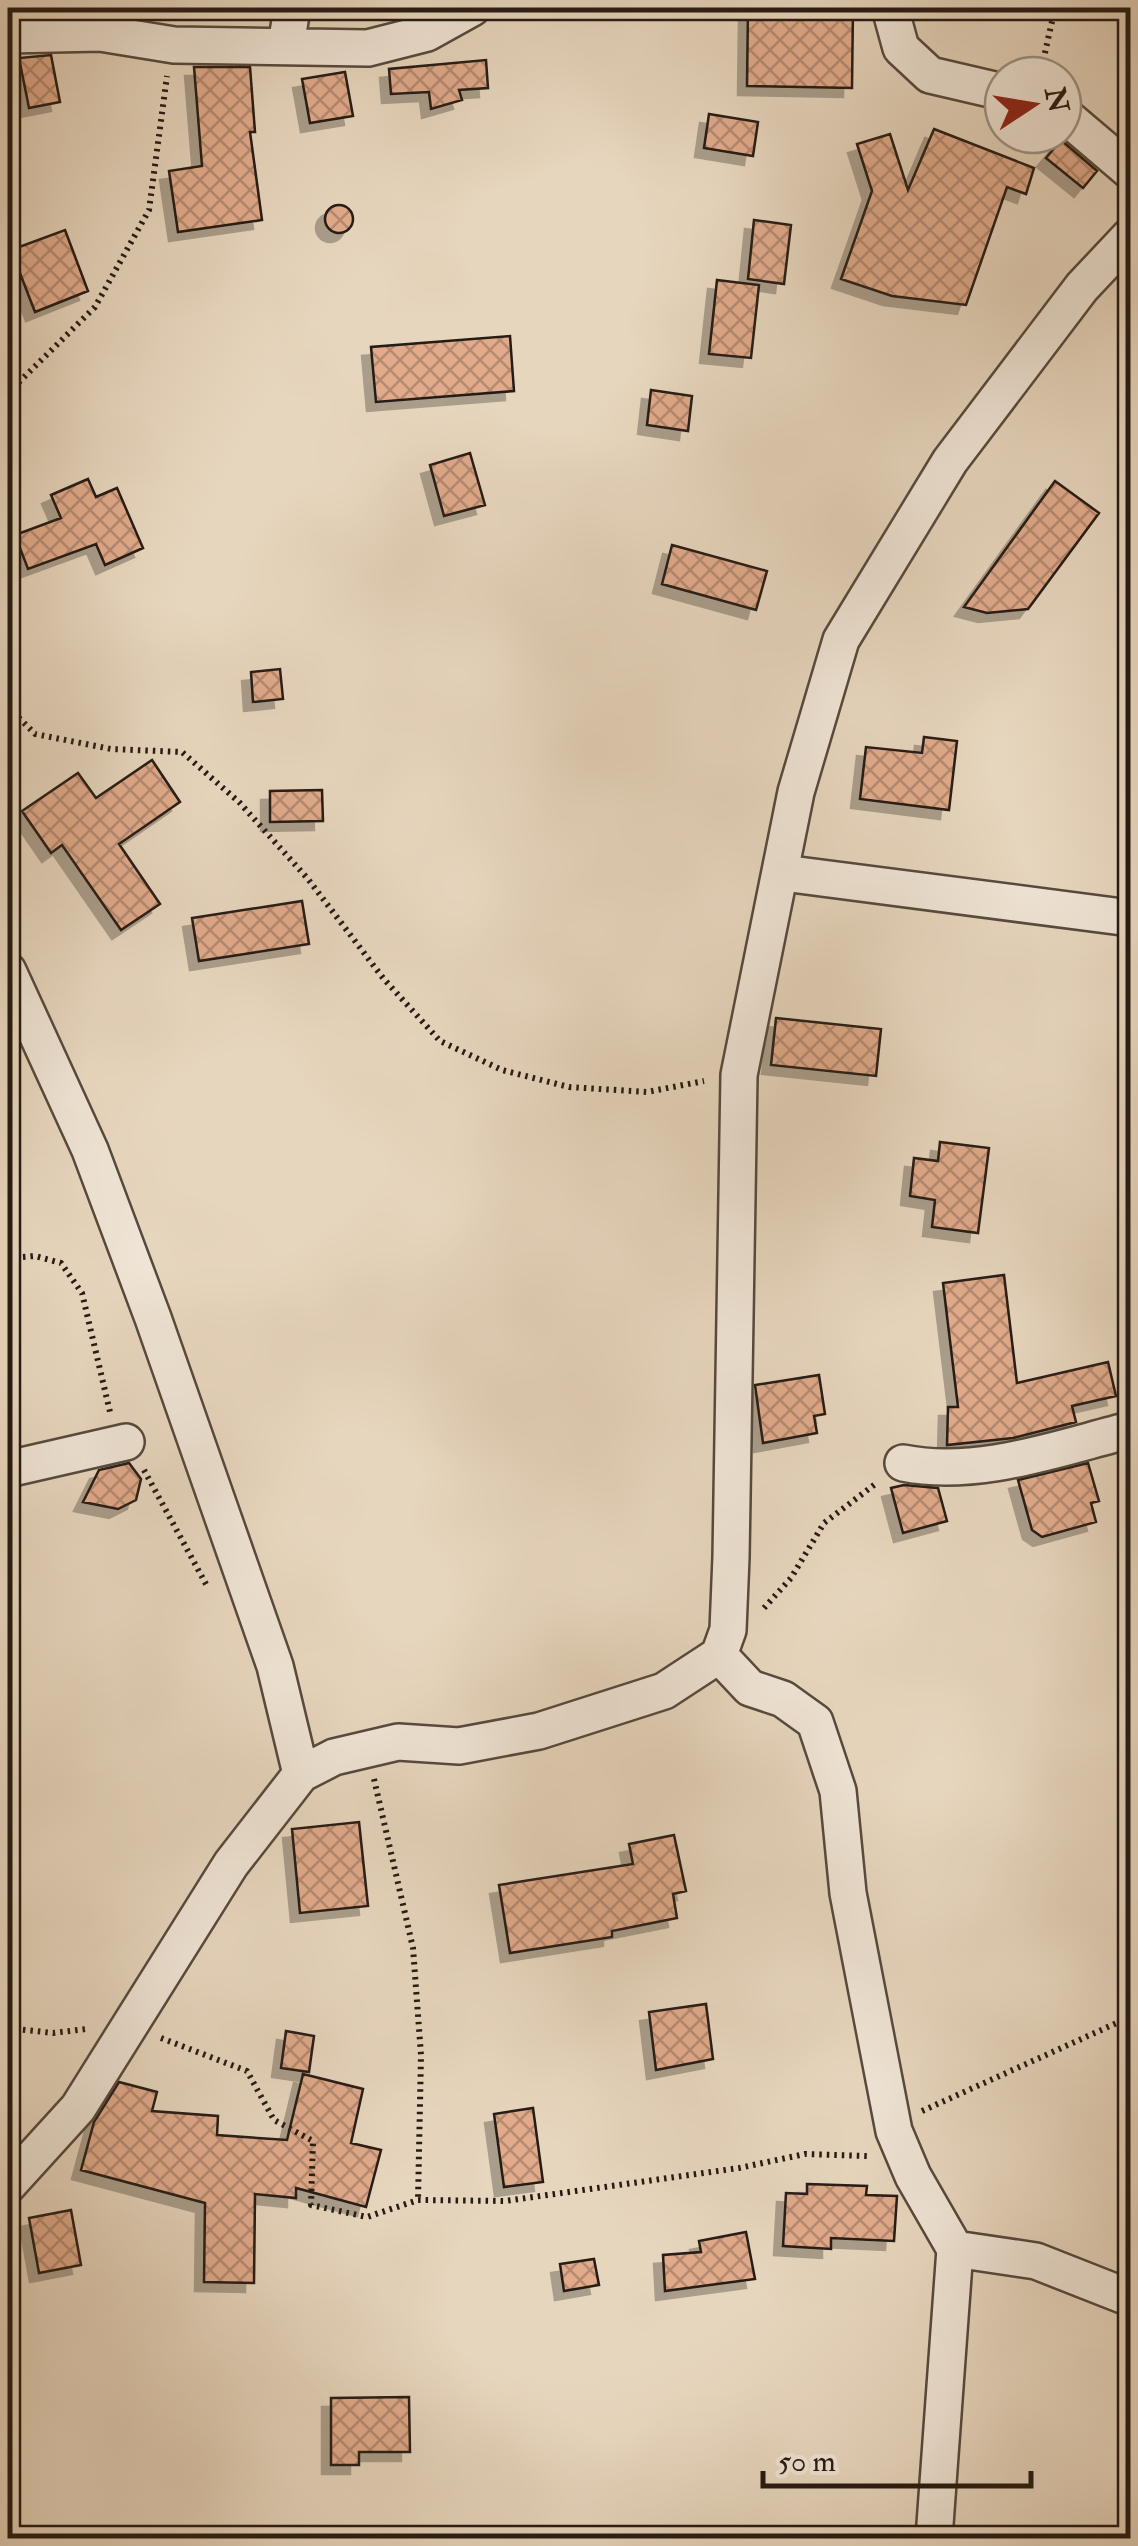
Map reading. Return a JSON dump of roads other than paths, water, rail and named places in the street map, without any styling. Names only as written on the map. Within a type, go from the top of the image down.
[{"type":"street","points":[[286,46],[292,8]]},
{"type":"street","points":[[8,35],[100,34],[174,45],[368,48],[427,33],[472,8]]},
{"type":"street","points":[[890,8],[901,48],[930,75],[983,87]]},
{"type":"street","points":[[1083,131],[1130,170]]},
{"type":"street","points":[[934,2538],[955,2249],[893,2127],[848,1892],[838,1791],[815,1722],[784,1699],[750,1688],[724,1643],[739,1074],[783,873],[796,792],[841,640],[950,461],[1082,288],[1130,236]]},
{"type":"street","points":[[783,873],[1130,918]]},
{"type":"street","points":[[8,971],[90,1150],[159,1336],[274,1666],[300,1774]]},
{"type":"street","points":[[903,1463],[938,1470],[1005,1460],[1130,1430]]},
{"type":"street","points":[[8,1468],[126,1442]]},
{"type":"street","points":[[8,2185],[78,2108],[231,1864],[300,1774],[334,1756],[398,1742],[459,1746],[538,1731],[664,1692],[724,1643]]},
{"type":"street","points":[[955,2249],[1036,2260],[1130,2298]]}]
